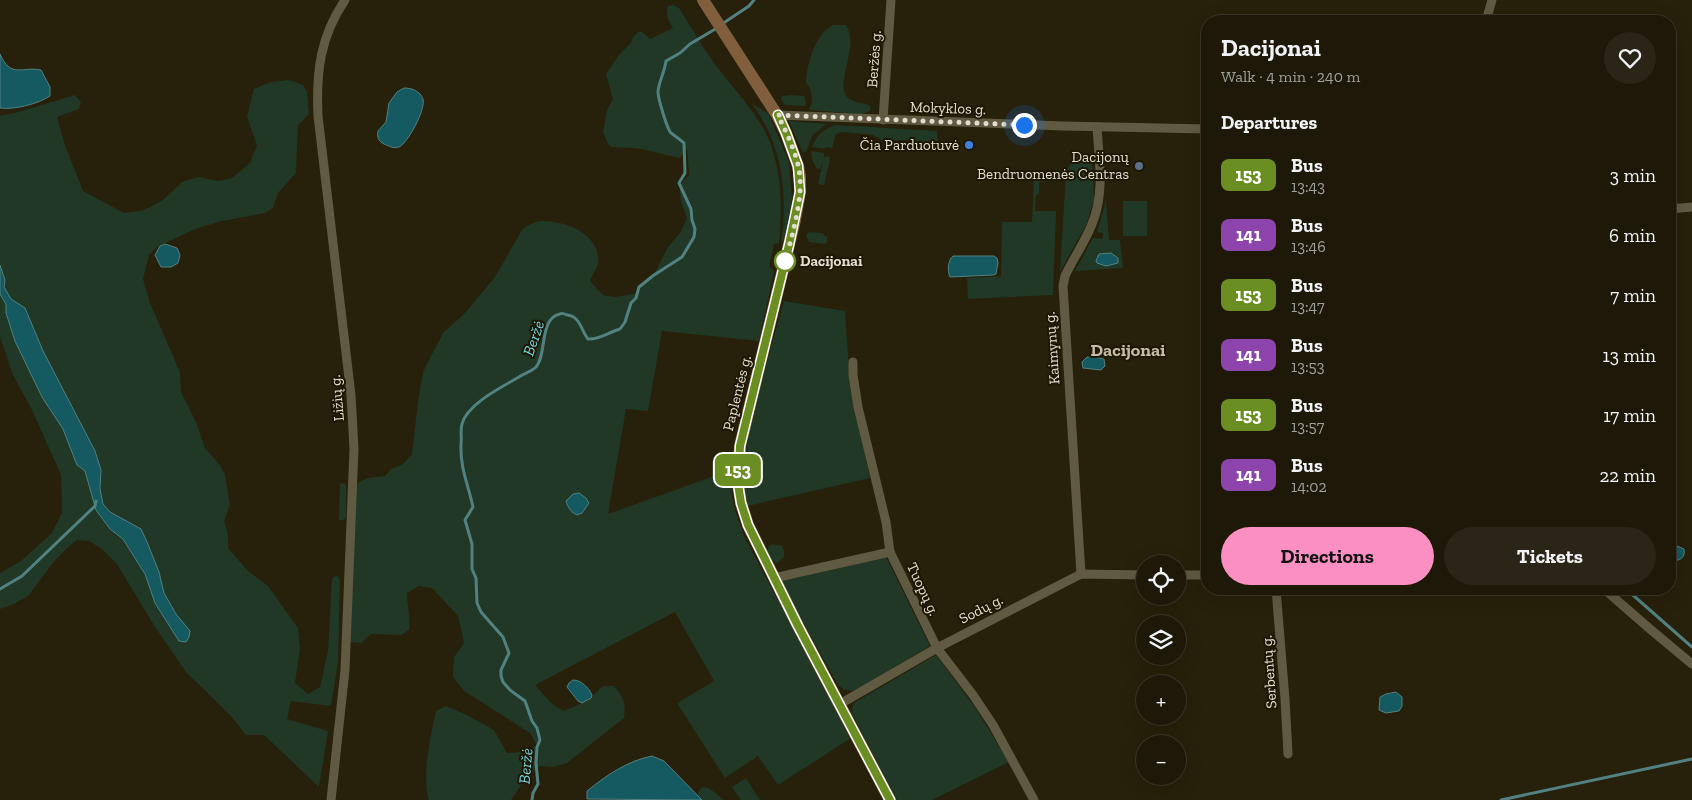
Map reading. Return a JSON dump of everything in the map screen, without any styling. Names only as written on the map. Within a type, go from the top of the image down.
[{"type":"main road","name":"Paplentės g.","points":[[703,0],[778,115],[798,166],[800,192],[740,446],[738,484],[741,503],[748,525],[774,578],[890,800]]},
{"type":"street","name":"Ližių g.","points":[[331,800],[345,670],[354,449],[351,395],[317,96],[318,64],[329,29],[345,0]]},
{"type":"street","name":"Beržės g.","points":[[883,120],[891,0]]},
{"type":"street","points":[[1488,15],[1492,0]]},
{"type":"street","name":"Mokyklos g.","points":[[778,115],[883,120],[1201,129]]},
{"type":"street","name":"Kaimynų g.","points":[[1081,574],[1064,333],[1063,286],[1065,276],[1092,224],[1100,200],[1097,127]]},
{"type":"street","points":[[1676,208],[1692,207]]},
{"type":"street","name":"Tuopų g.","points":[[853,362],[858,407],[874,481],[886,522],[890,552],[936,648],[973,695],[993,725],[1034,800]]},
{"type":"street","points":[[774,578],[890,552]]},
{"type":"street","name":"Sodų g.","points":[[840,704],[936,648],[1081,574],[1136,574]]},
{"type":"street","points":[[1186,575],[1201,575]]},
{"type":"street","name":"Serbentų g.","points":[[1276,595],[1288,754]]},
{"type":"street","points":[[1611,595],[1692,664]]},
{"type":"green space","points":[[673,5],[679,8],[703,47],[761,124],[767,136],[778,172],[781,207],[779,243],[774,244],[769,266],[774,271],[759,341],[662,331],[648,411],[626,409],[608,514],[731,470],[731,489],[734,505],[745,538],[851,738],[778,785],[758,756],[725,778],[677,703],[714,681],[675,612],[535,685],[552,704],[564,711],[587,701],[603,686],[614,686],[624,700],[624,718],[567,763],[553,767],[540,766],[528,775],[511,800],[429,800],[426,768],[429,743],[436,711],[446,706],[494,730],[507,753],[519,752],[537,746],[530,733],[464,691],[453,677],[454,657],[464,643],[458,616],[432,588],[419,586],[407,593],[409,630],[401,635],[371,634],[361,643],[350,642],[353,488],[367,478],[385,476],[391,469],[403,464],[412,454],[423,372],[443,333],[464,314],[495,277],[522,230],[527,226],[543,221],[560,223],[585,234],[596,248],[598,256],[597,265],[590,281],[603,295],[615,297],[638,293],[639,287],[654,275],[668,247],[680,233],[687,218],[681,201],[680,190],[684,180],[689,175],[687,149],[680,158],[641,149],[609,146],[603,132],[607,110],[613,99],[606,74],[638,32],[642,32],[650,39],[673,28],[667,13],[668,6]]},
{"type":"green space","points":[[833,25],[846,25],[850,34],[844,90],[849,99],[869,105],[871,109],[868,112],[861,114],[809,110],[812,95],[806,82],[810,58],[821,35]]},
{"type":"green space","points":[[289,80],[303,85],[307,92],[309,114],[298,125],[296,173],[278,193],[273,208],[265,213],[222,221],[195,229],[157,247],[149,255],[143,279],[150,303],[180,372],[181,392],[196,422],[205,448],[220,465],[225,475],[230,505],[224,521],[228,534],[228,548],[248,571],[268,586],[298,628],[300,649],[295,683],[308,694],[320,687],[328,651],[332,579],[338,576],[340,580],[338,662],[331,706],[291,701],[287,719],[328,731],[319,787],[264,735],[246,735],[231,716],[186,672],[155,627],[117,564],[102,549],[89,541],[77,540],[52,564],[29,595],[14,604],[0,609],[0,573],[21,561],[52,533],[62,513],[62,497],[61,475],[32,410],[13,375],[0,337],[0,294],[6,304],[6,313],[15,341],[42,397],[63,429],[77,465],[85,471],[110,529],[123,539],[145,574],[155,603],[179,641],[190,631],[176,614],[164,593],[159,572],[141,529],[110,512],[103,504],[100,489],[101,470],[95,451],[43,351],[25,308],[11,299],[4,287],[5,280],[0,265],[0,116],[75,95],[81,102],[79,109],[57,117],[65,145],[83,191],[124,213],[144,210],[163,200],[182,182],[198,177],[218,181],[232,178],[250,163],[257,145],[247,117],[254,89],[271,82]]},
{"type":"green space","points":[[782,96],[804,96],[805,106],[786,105],[781,100]]},
{"type":"green space","points":[[752,104],[768,113],[789,162],[792,199],[787,232],[782,243],[784,206],[781,170],[771,136]]},
{"type":"green space","points":[[789,121],[826,124],[812,136],[806,152],[803,153]]},
{"type":"green space","points":[[836,125],[937,131],[938,140],[932,143],[907,140],[883,141],[873,135],[842,132],[836,134],[832,148],[812,147],[821,133]]},
{"type":"green space","points":[[811,151],[824,153],[824,157],[829,156],[824,185],[818,183],[823,162],[820,169],[816,168]]},
{"type":"green space","points":[[1080,154],[1086,155],[1092,161],[1094,199],[1087,223],[1060,272],[1066,173],[1072,160]]},
{"type":"green space","points":[[1048,177],[1051,181],[1039,182],[1039,194],[1036,195],[1035,211],[1056,211],[1053,295],[968,299],[967,278],[1001,276],[1002,222],[1032,222],[1034,178]]},
{"type":"green space","points":[[1106,201],[1109,240],[1120,240],[1123,268],[1075,271],[1093,238],[1103,239],[1103,233],[1097,232]]},
{"type":"green space","points":[[1123,201],[1147,201],[1147,236],[1123,236]]},
{"type":"green space","points":[[809,232],[822,233],[827,237],[827,242],[825,244],[809,242],[806,235]]},
{"type":"green space","points":[[784,301],[845,311],[850,383],[870,478],[747,506],[743,483],[748,437]]},
{"type":"green space","points":[[340,484],[346,484],[346,517],[343,520],[339,520]]},
{"type":"green space","points":[[772,544],[782,546],[784,551],[784,557],[777,563],[772,560],[767,551]]},
{"type":"green space","points":[[881,550],[930,646],[860,688],[851,691],[846,690],[838,685],[776,574]]},
{"type":"green space","points":[[936,655],[974,706],[1009,762],[932,800],[897,800],[851,712],[854,703]]},
{"type":"green space","points":[[746,778],[760,800],[741,800],[732,787]]},
{"type":"green space","points":[[702,787],[709,788],[724,800],[702,800],[698,796],[698,792]]},
{"type":"water","points":[[0,54],[4,62],[13,69],[41,70],[50,87],[50,96],[26,106],[0,108]]},
{"type":"water","points":[[404,88],[413,89],[422,96],[422,110],[407,139],[399,147],[393,147],[380,142],[378,131],[386,122],[389,103],[397,92]]},
{"type":"water","points":[[165,244],[177,248],[180,255],[178,263],[171,267],[161,267],[155,255],[160,246]]},
{"type":"water","points":[[1111,253],[1118,258],[1118,263],[1106,266],[1097,263],[1099,254]]},
{"type":"water","points":[[953,256],[994,256],[997,258],[998,263],[996,274],[950,277],[948,266]]},
{"type":"water","points":[[0,265],[5,280],[4,287],[11,299],[25,308],[43,351],[95,451],[101,470],[100,489],[103,504],[110,512],[141,529],[159,572],[164,593],[176,614],[190,631],[186,642],[179,641],[155,603],[145,574],[123,539],[110,529],[96,510],[85,471],[77,465],[63,429],[42,397],[15,341],[6,313],[6,304],[0,294]]},
{"type":"water","points":[[1087,357],[1104,359],[1105,366],[1101,370],[1083,368],[1082,362]]},
{"type":"water","points":[[579,493],[589,503],[582,513],[577,515],[570,510],[566,501],[573,494]]},
{"type":"water","points":[[1676,546],[1684,549],[1683,557],[1676,560]]},
{"type":"water","points":[[573,680],[579,681],[587,687],[592,695],[591,698],[582,703],[578,701],[567,687]]},
{"type":"water","points":[[1396,692],[1402,697],[1402,706],[1399,711],[1386,713],[1379,710],[1380,697]]},
{"type":"water","points":[[652,756],[664,761],[702,800],[587,799],[587,791],[610,774],[634,761]]},
{"type":"waterway","name":"Beržė","points":[[722,24],[749,6],[754,0]]},
{"type":"waterway","name":"Beržė","points":[[532,800],[533,793],[538,784],[536,763],[537,747],[540,740],[537,728],[532,721],[525,701],[503,682],[501,670],[509,653],[503,637],[481,612],[477,603],[476,578],[472,569],[472,544],[465,520],[473,507],[462,461],[462,424],[465,417],[478,403],[536,367],[541,354],[546,329],[553,317],[563,314],[575,318],[588,339],[600,337],[620,329],[625,322],[631,303],[636,298],[639,287],[682,257],[694,237],[695,229],[691,209],[679,183],[685,173],[684,143],[669,130],[661,107],[658,89],[666,61],[717,28]]},
{"type":"waterway","points":[[0,589],[22,576],[95,506],[96,501]]},
{"type":"waterway","points":[[1633,595],[1692,647]]},
{"type":"waterway","points":[[1501,800],[1692,759]]},
{"type":"bus line","name":"153","points":[[778,115],[798,166],[800,192],[795,220],[740,446],[738,484],[741,503],[748,525],[798,626],[890,800]]},
{"type":"place","name":"Čia Parduotuvė","points":[[969,145]]},
{"type":"place","name":"Dacijonų Bendruomenės Centras","points":[[1139,166]]},
{"type":"place","name":"Dacijonai","points":[[785,261]]},
{"type":"district","name":"Dacijonai","points":[[1128,350]]},
{"type":"route","points":[[785,261],[800,192],[800,177],[792,148],[778,115],[1024,125]]}]
